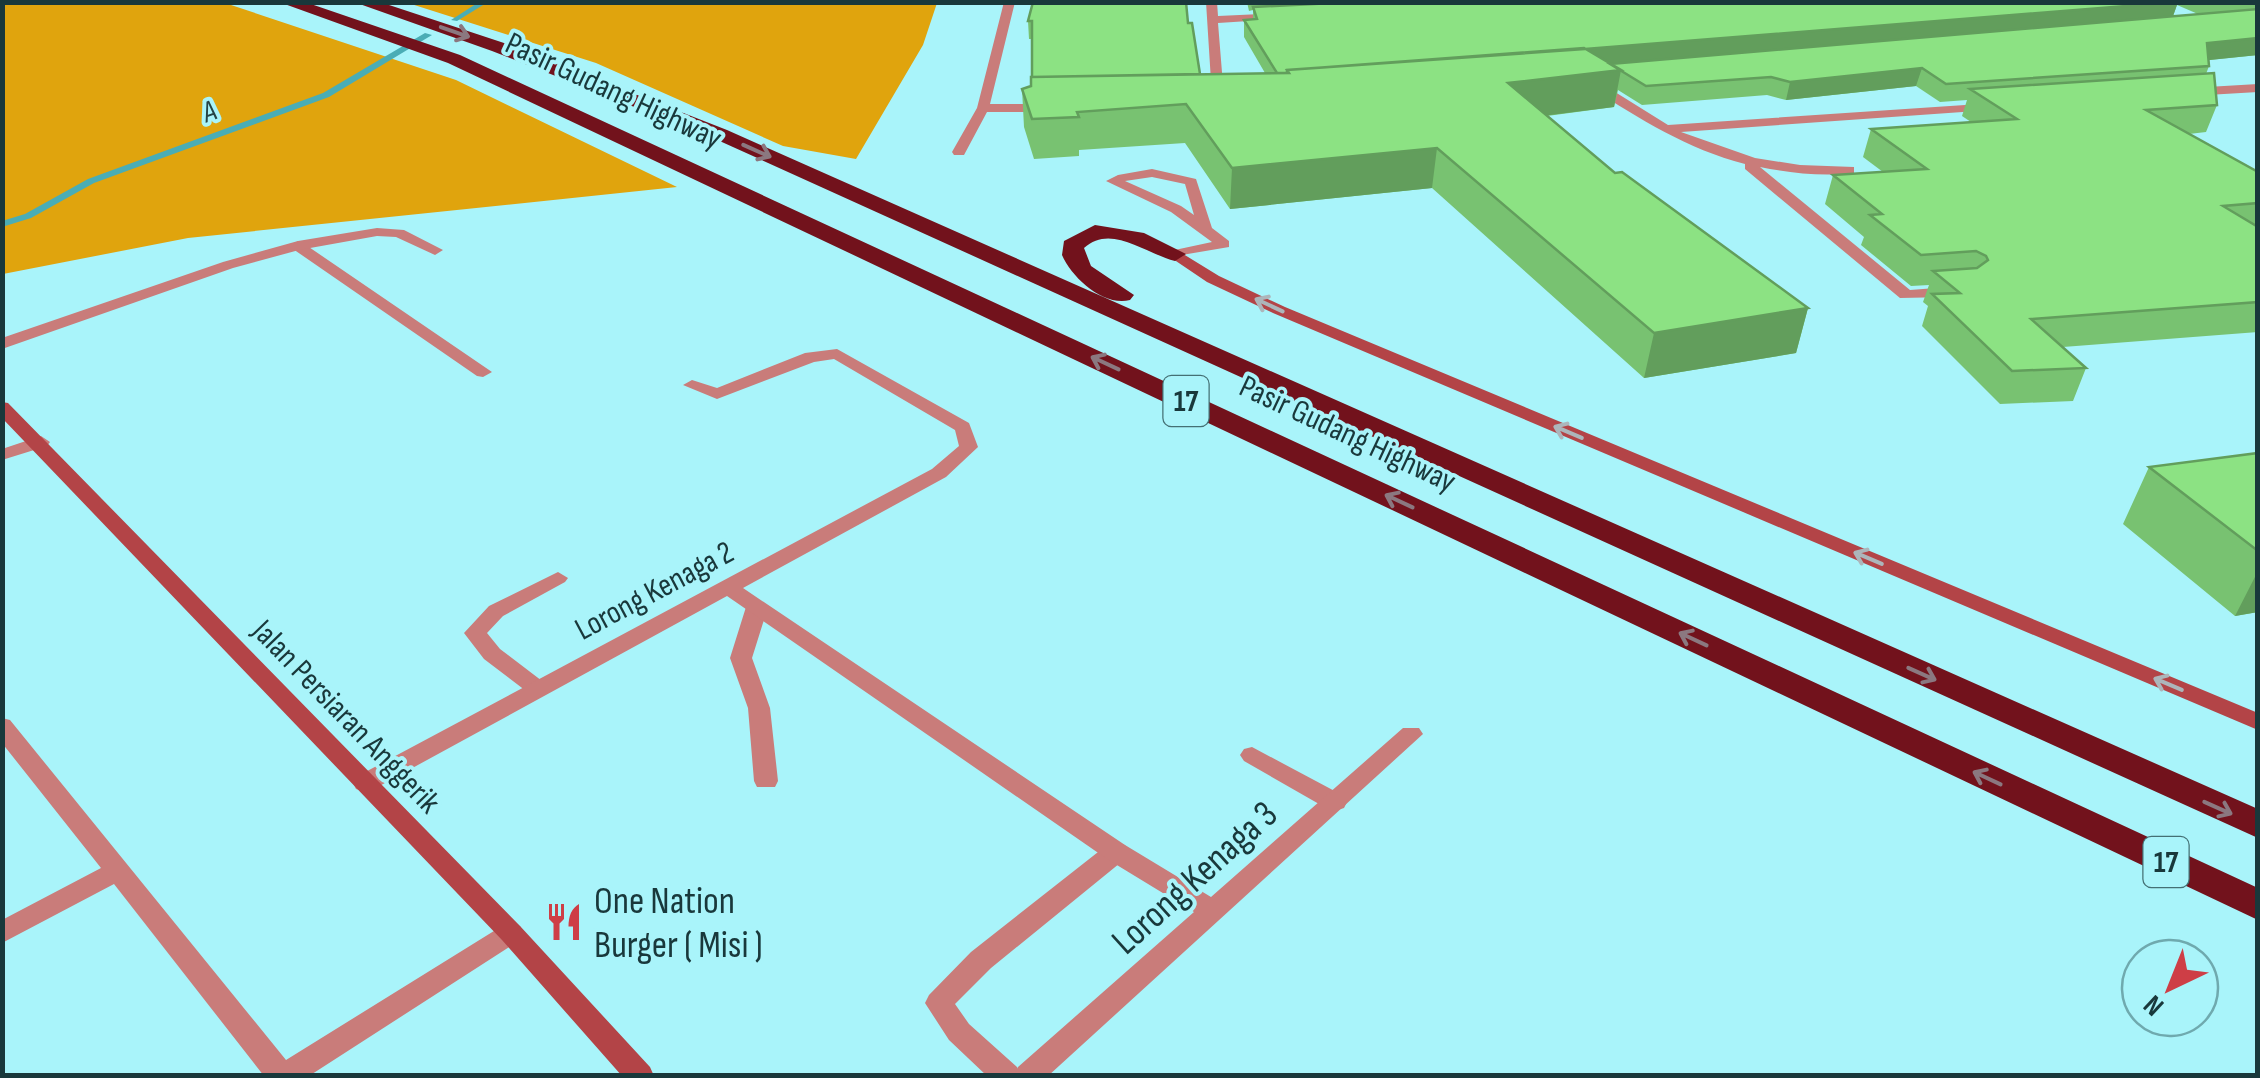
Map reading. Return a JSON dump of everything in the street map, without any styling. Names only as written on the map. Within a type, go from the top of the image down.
[{"type":"highway","name":"Pasir Gudang Highway","points":[[288,2],[454,59],[2258,905]]},
{"type":"highway","name":"Pasir Gudang Highway","points":[[362,2],[498,47],[720,134],[2258,826]]},
{"type":"highway","points":[[1175,254],[1110,230],[1092,232],[1072,246],[1080,269],[1100,285],[1213,337],[1258,376]]},
{"type":"street","points":[[959,152],[983,108],[1010,2]]},
{"type":"street","points":[[1211,2],[1218,99]]},
{"type":"street","points":[[1212,20],[1287,16]]},
{"type":"street","points":[[1602,76],[1582,78],[1665,129],[1748,165],[1792,172],[1850,170]]},
{"type":"street","points":[[2178,93],[2258,88]]},
{"type":"street","points":[[1200,100],[1238,99]]},
{"type":"street","points":[[1665,129],[2001,106]]},
{"type":"street","points":[[983,108],[1071,107]]},
{"type":"street","points":[[1748,165],[1906,295],[1966,290]]},
{"type":"street","points":[[1175,254],[1224,244],[1176,209],[1113,181],[1130,174],[1172,172],[1190,182],[1204,227]]},
{"type":"street","points":[[2,344],[228,265],[298,246],[388,233],[435,250]]},
{"type":"street","points":[[298,246],[483,372]]},
{"type":"street","points":[[1175,254],[1213,279],[1279,310],[2258,722]]},
{"type":"street","name":"Lorong Kenaga 2","points":[[365,783],[939,473],[969,446],[963,427],[836,354],[811,357],[717,394],[692,385]]},
{"type":"street","name":"Jalan Persiaran Anggerik","points":[[2,407],[41,442],[510,933],[640,1076]]},
{"type":"street","points":[[2,455],[41,442]]},
{"type":"street","points":[[538,689],[492,654],[476,633],[496,612],[558,578]]},
{"type":"street","points":[[728,586],[1116,852],[1213,911]]},
{"type":"street","points":[[758,607],[741,658],[759,708],[766,781]]},
{"type":"street","points":[[2,726],[115,872],[283,1076],[510,933]]},
{"type":"street","name":"Lorong Kenaga 3","points":[[1028,1076],[1411,734]]},
{"type":"street","points":[[1252,754],[1335,802]]},
{"type":"street","points":[[1007,1076],[959,1032],[939,1003],[982,960],[1116,852]]},
{"type":"street","points":[[2,933],[115,872]]},
{"type":"shaded area","points":[[3,2],[225,3],[456,80],[677,187],[188,238],[3,274]]},
{"type":"shaded area","points":[[937,2],[923,45],[856,159],[783,146],[596,63],[408,3]]},
{"type":"building","points":[[1033,2],[1186,2],[1200,74],[1032,77],[1032,21],[1028,21]]},
{"type":"building","points":[[1353,2],[2176,2],[1287,73],[1277,73],[1244,20],[1257,19],[1253,7]]},
{"type":"building","points":[[2258,9],[2258,38],[2207,43],[2209,66],[1946,84],[1922,68],[1790,82],[1771,77],[1646,86],[1610,64]]},
{"type":"building","points":[[1584,48],[1621,70],[1508,83],[1615,173],[1622,172],[1808,308],[1654,333],[1437,148],[1232,168],[1186,104],[1032,119],[1022,89],[1031,86],[1031,77],[1289,73],[1287,70]]},
{"type":"building","points":[[2214,73],[2217,105],[2146,110],[2258,172],[2258,203],[2223,206],[2258,227],[2258,302],[2031,319],[2086,368],[2012,371],[1932,294],[1960,293],[1933,271],[1977,268],[1988,260],[1986,256],[1976,251],[1921,255],[1870,215],[1882,214],[1833,175],[1927,169],[1871,129],[2017,119],[1970,89]]},
{"type":"building","points":[[2258,453],[2258,551],[2149,467]]},
{"type":"waterway","name":"A","points":[[455,20],[485,2]]},
{"type":"waterway","name":"A","points":[[2,224],[28,216],[91,181],[326,95],[428,35]]},
{"type":"place","name":"One Nation Burger ( Misi )","points":[[564,922]]}]
